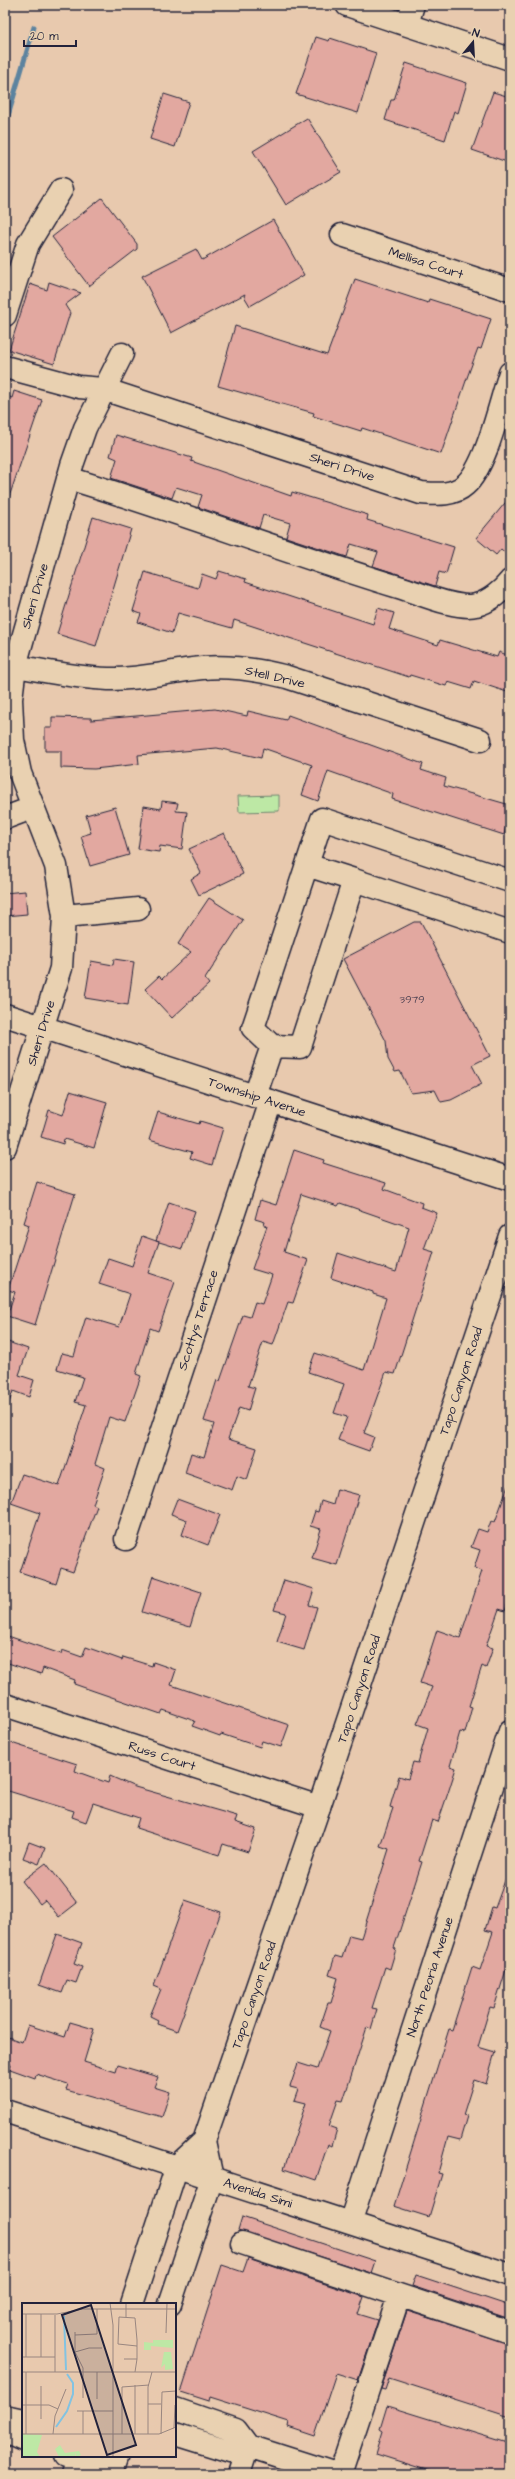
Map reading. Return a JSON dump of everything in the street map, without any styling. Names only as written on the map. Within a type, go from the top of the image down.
[{"type":"street","points":[[347,5],[410,15],[510,59]]},
{"type":"street","points":[[5,315],[28,244],[60,190]]},
{"type":"street","name":"Mellisa Court","points":[[342,235],[510,290]]},
{"type":"street","name":"Sheri Drive","points":[[5,1147],[44,1027],[61,968],[64,916],[56,866],[32,808],[20,773],[13,740],[11,699],[15,666],[68,478],[85,428],[103,389],[122,354]]},
{"type":"street","points":[[5,367],[79,388],[103,389]]},
{"type":"street","name":"Sheri Drive","points":[[103,389],[422,493],[444,495],[464,486],[479,468],[510,373]]},
{"type":"street","points":[[68,478],[133,498],[378,581],[454,604],[476,606],[501,591],[510,581]]},
{"type":"street","name":"Stell Drive","points":[[15,666],[78,676],[109,679],[141,678],[203,668],[259,670],[287,677],[480,740]]},
{"type":"street","points":[[5,818],[32,808]]},
{"type":"street","points":[[354,880],[300,1047],[272,1046],[253,1028],[322,819],[510,881]]},
{"type":"street","points":[[307,865],[510,932]]},
{"type":"street","points":[[64,916],[138,909]]},
{"type":"street","name":"Township Avenue","points":[[5,1015],[510,1179]]},
{"type":"street","name":"Scottys Terrace","points":[[126,1540],[263,1099],[272,1046]]},
{"type":"street","name":"Tapo Canyon Road","points":[[132,2303],[177,2166],[204,2141],[319,1807],[510,1236]]},
{"type":"street","name":"Russ Court","points":[[5,1705],[319,1807]]},
{"type":"street","name":"North Peoria Avenue","points":[[350,2223],[510,1731]]},
{"type":"street","name":"Avenida Simi","points":[[5,2111],[510,2275]]},
{"type":"street","points":[[170,2303],[212,2178],[204,2141]]},
{"type":"street","points":[[242,2243],[510,2332]]},
{"type":"street","points":[[340,2474],[399,2296]]},
{"type":"street","points":[[176,2409],[236,2430],[248,2446]]},
{"type":"street","points":[[5,2416],[22,2420]]},
{"type":"street","points":[[5,2432],[22,2440]]},
{"type":"street","points":[[176,2434],[230,2451],[248,2446],[336,2474]]},
{"type":"street","points":[[239,2474],[248,2446]]},
{"type":"street","points":[[74,2462],[113,2467]]},
{"type":"green space","points":[[279,795],[279,811],[239,812],[238,796]]},
{"type":"building","points":[[316,37],[329,41],[330,38],[376,53],[358,113],[296,94]]},
{"type":"building","points":[[406,63],[467,83],[458,113],[454,111],[445,140],[385,120],[391,100],[394,100]]},
{"type":"building","points":[[493,92],[510,97],[510,163],[472,150]]},
{"type":"building","points":[[164,94],[189,102],[175,147],[150,139]]},
{"type":"building","points":[[307,118],[341,172],[286,205],[253,151]]},
{"type":"building","points":[[102,198],[137,244],[137,249],[89,286],[52,237]]},
{"type":"building","points":[[273,220],[304,275],[250,306],[244,296],[245,294],[171,333],[142,276],[196,249],[202,260]]},
{"type":"building","points":[[355,279],[428,303],[429,299],[491,319],[481,349],[478,348],[468,375],[441,454],[362,428],[361,431],[313,416],[314,413],[218,386],[235,326],[327,355]]},
{"type":"building","points":[[49,282],[81,293],[65,305],[70,313],[54,364],[9,350],[30,284],[47,290]]},
{"type":"building","points":[[14,391],[42,400],[7,503],[5,503],[5,395],[12,398]]},
{"type":"building","points":[[116,435],[192,458],[191,461],[291,496],[292,492],[368,515],[367,520],[454,547],[446,574],[439,572],[435,586],[373,566],[378,552],[351,544],[347,557],[286,537],[290,523],[263,515],[259,528],[198,507],[202,495],[176,487],[172,498],[111,478],[117,459],[110,456]]},
{"type":"building","points":[[510,497],[510,557],[501,549],[496,555],[476,538]]},
{"type":"building","points":[[93,517],[131,529],[96,646],[57,634]]},
{"type":"building","points":[[219,571],[246,579],[245,582],[373,624],[378,608],[394,613],[389,629],[438,645],[440,640],[497,657],[499,652],[510,656],[510,693],[474,681],[471,689],[448,682],[446,686],[410,675],[409,677],[234,620],[232,628],[178,613],[172,633],[138,622],[141,614],[133,611],[145,572],[198,588],[202,574],[216,579]]},
{"type":"building","points":[[215,709],[247,716],[248,711],[286,720],[288,715],[423,764],[421,770],[446,778],[444,786],[510,805],[504,835],[392,799],[393,794],[328,771],[318,801],[302,795],[312,765],[263,748],[261,758],[217,748],[138,755],[139,764],[94,769],[61,768],[61,751],[45,751],[45,728],[52,728],[52,717],[91,718],[91,720]]},
{"type":"building","points":[[162,801],[178,803],[176,811],[187,812],[182,849],[160,846],[159,852],[138,849],[144,806],[161,809]]},
{"type":"building","points":[[115,807],[129,855],[90,866],[81,836],[91,833],[86,815]]},
{"type":"building","points":[[224,833],[243,874],[199,895],[191,879],[201,873],[189,849]]},
{"type":"building","points":[[25,891],[27,914],[5,916],[5,893]]},
{"type":"building","points":[[209,898],[243,920],[205,979],[209,984],[172,1018],[145,989],[159,976],[162,979],[191,952],[178,944]]},
{"type":"building","points":[[414,922],[421,922],[490,1056],[472,1065],[482,1084],[451,1100],[441,1102],[435,1090],[411,1093],[400,1071],[395,1072],[388,1059],[386,1041],[343,959]]},
{"type":"building","points":[[114,959],[134,962],[128,1005],[85,998],[91,961],[113,965]]},
{"type":"building","points":[[70,1091],[107,1102],[94,1148],[64,1139],[63,1144],[41,1137],[49,1110],[63,1115]]},
{"type":"building","points":[[158,1112],[199,1124],[200,1121],[223,1128],[212,1165],[190,1158],[192,1152],[149,1140]]},
{"type":"building","points":[[294,1150],[324,1160],[323,1163],[386,1183],[384,1189],[422,1203],[421,1207],[437,1213],[424,1249],[434,1252],[395,1374],[386,1372],[364,1433],[374,1437],[369,1451],[338,1440],[347,1417],[334,1413],[344,1384],[308,1372],[315,1353],[364,1370],[386,1298],[331,1278],[338,1253],[396,1272],[409,1227],[340,1203],[338,1206],[301,1194],[284,1252],[308,1260],[293,1303],[288,1302],[273,1345],[263,1342],[248,1386],[255,1388],[248,1411],[239,1408],[228,1439],[257,1448],[247,1480],[237,1476],[232,1490],[185,1473],[191,1453],[204,1457],[214,1424],[204,1421],[217,1380],[220,1381],[243,1315],[250,1317],[255,1302],[262,1304],[272,1275],[252,1269],[267,1226],[264,1225],[265,1222],[255,1219],[260,1200],[276,1205]]},
{"type":"building","points":[[37,1182],[75,1194],[35,1325],[7,1316],[15,1292],[8,1290],[29,1225],[24,1223]]},
{"type":"building","points":[[169,1202],[195,1211],[182,1249],[156,1241]]},
{"type":"building","points":[[142,1236],[159,1242],[148,1273],[175,1282],[158,1331],[150,1328],[136,1374],[141,1376],[125,1422],[109,1417],[95,1464],[105,1468],[93,1504],[97,1506],[73,1572],[61,1568],[56,1584],[20,1572],[40,1513],[11,1503],[22,1474],[59,1486],[86,1405],[75,1402],[83,1377],[57,1369],[62,1353],[74,1356],[86,1317],[119,1327],[130,1294],[99,1284],[108,1258],[132,1266]]},
{"type":"building","points":[[5,1341],[28,1349],[19,1375],[34,1380],[29,1397],[13,1391],[7,1409],[5,1409]]},
{"type":"building","points":[[508,1486],[510,1487],[510,1596],[505,1611],[499,1609],[486,1646],[493,1648],[486,1668],[482,1666],[469,1706],[472,1707],[465,1733],[460,1732],[450,1766],[456,1768],[438,1822],[432,1820],[419,1861],[422,1862],[394,1948],[396,1949],[390,1969],[385,1967],[372,2008],[377,2009],[371,2029],[367,2027],[343,2101],[338,2100],[329,2126],[337,2129],[332,2146],[328,2144],[316,2180],[284,2169],[306,2103],[294,2100],[298,2089],[290,2087],[298,2063],[317,2069],[330,2031],[320,2027],[328,2003],[331,2003],[338,1978],[329,1975],[335,1956],[342,1958],[349,1935],[361,1938],[389,1849],[380,1846],[393,1808],[390,1807],[399,1776],[408,1779],[413,1762],[418,1763],[428,1728],[417,1724],[432,1687],[420,1683],[437,1630],[460,1638],[482,1571],[474,1568],[480,1550],[471,1547],[478,1529],[487,1532],[491,1521],[495,1522]]},
{"type":"building","points":[[337,1489],[359,1495],[337,1565],[312,1558],[321,1529],[310,1526],[315,1511],[318,1512],[321,1501],[333,1505]]},
{"type":"building","points":[[177,1499],[220,1515],[208,1545],[182,1535],[187,1520],[171,1514]]},
{"type":"building","points":[[153,1576],[201,1592],[190,1627],[142,1612]]},
{"type":"building","points":[[284,1580],[314,1589],[309,1605],[317,1607],[304,1650],[277,1642],[286,1613],[274,1610]]},
{"type":"building","points":[[5,1635],[61,1654],[62,1650],[82,1657],[86,1647],[122,1660],[123,1657],[152,1666],[153,1662],[176,1670],[171,1685],[289,1725],[281,1747],[262,1741],[260,1747],[221,1734],[220,1736],[192,1726],[195,1721],[163,1710],[161,1714],[94,1691],[74,1684],[75,1680],[43,1668],[41,1674],[5,1662]]},
{"type":"building","points":[[5,1741],[77,1764],[75,1771],[108,1783],[110,1776],[135,1787],[237,1816],[235,1822],[256,1829],[248,1852],[223,1844],[219,1855],[136,1828],[139,1818],[93,1803],[86,1822],[72,1817],[74,1811],[5,1790]]},
{"type":"building","points":[[29,1842],[45,1848],[39,1864],[23,1858]]},
{"type":"building","points":[[46,1863],[77,1903],[59,1917],[45,1900],[40,1904],[22,1881]]},
{"type":"building","points":[[508,1872],[510,1873],[510,1972],[506,1970],[494,2008],[490,2007],[478,2047],[495,2052],[486,2084],[474,2080],[463,2115],[467,2116],[460,2140],[448,2137],[438,2173],[442,2174],[429,2217],[394,2206],[449,2029],[452,2030],[472,1967],[480,1970],[493,1932],[485,1930],[492,1907],[495,1908]]},
{"type":"building","points":[[185,1900],[221,1912],[177,2031],[157,2024],[158,2020],[150,2016],[161,1989],[154,1986]]},
{"type":"building","points":[[57,1934],[82,1943],[74,1964],[82,1967],[76,1983],[67,1980],[62,1993],[39,1985]]},
{"type":"building","points":[[70,2022],[94,2029],[84,2062],[116,2072],[118,2065],[158,2077],[154,2087],[170,2092],[162,2117],[66,2090],[68,2084],[36,2074],[35,2078],[10,2069],[11,2064],[5,2062],[5,2036],[22,2042],[28,2025],[65,2037]]},
{"type":"building","points":[[242,2217],[375,2261],[371,2273],[238,2230]]},
{"type":"building","points":[[248,2258],[364,2297],[358,2314],[378,2320],[358,2380],[336,2373],[315,2436],[288,2427],[289,2422],[210,2397],[209,2401],[181,2392],[222,2265],[243,2272]]},
{"type":"building","points":[[416,2275],[510,2306],[510,2319],[412,2286]]},
{"type":"building","points":[[407,2311],[510,2344],[510,2417],[389,2378],[385,2390],[381,2389]]},
{"type":"building","points":[[387,2406],[510,2444],[510,2474],[439,2474],[376,2454],[383,2431],[380,2429]]},
{"type":"waterway","points":[[5,126],[34,27]]}]
